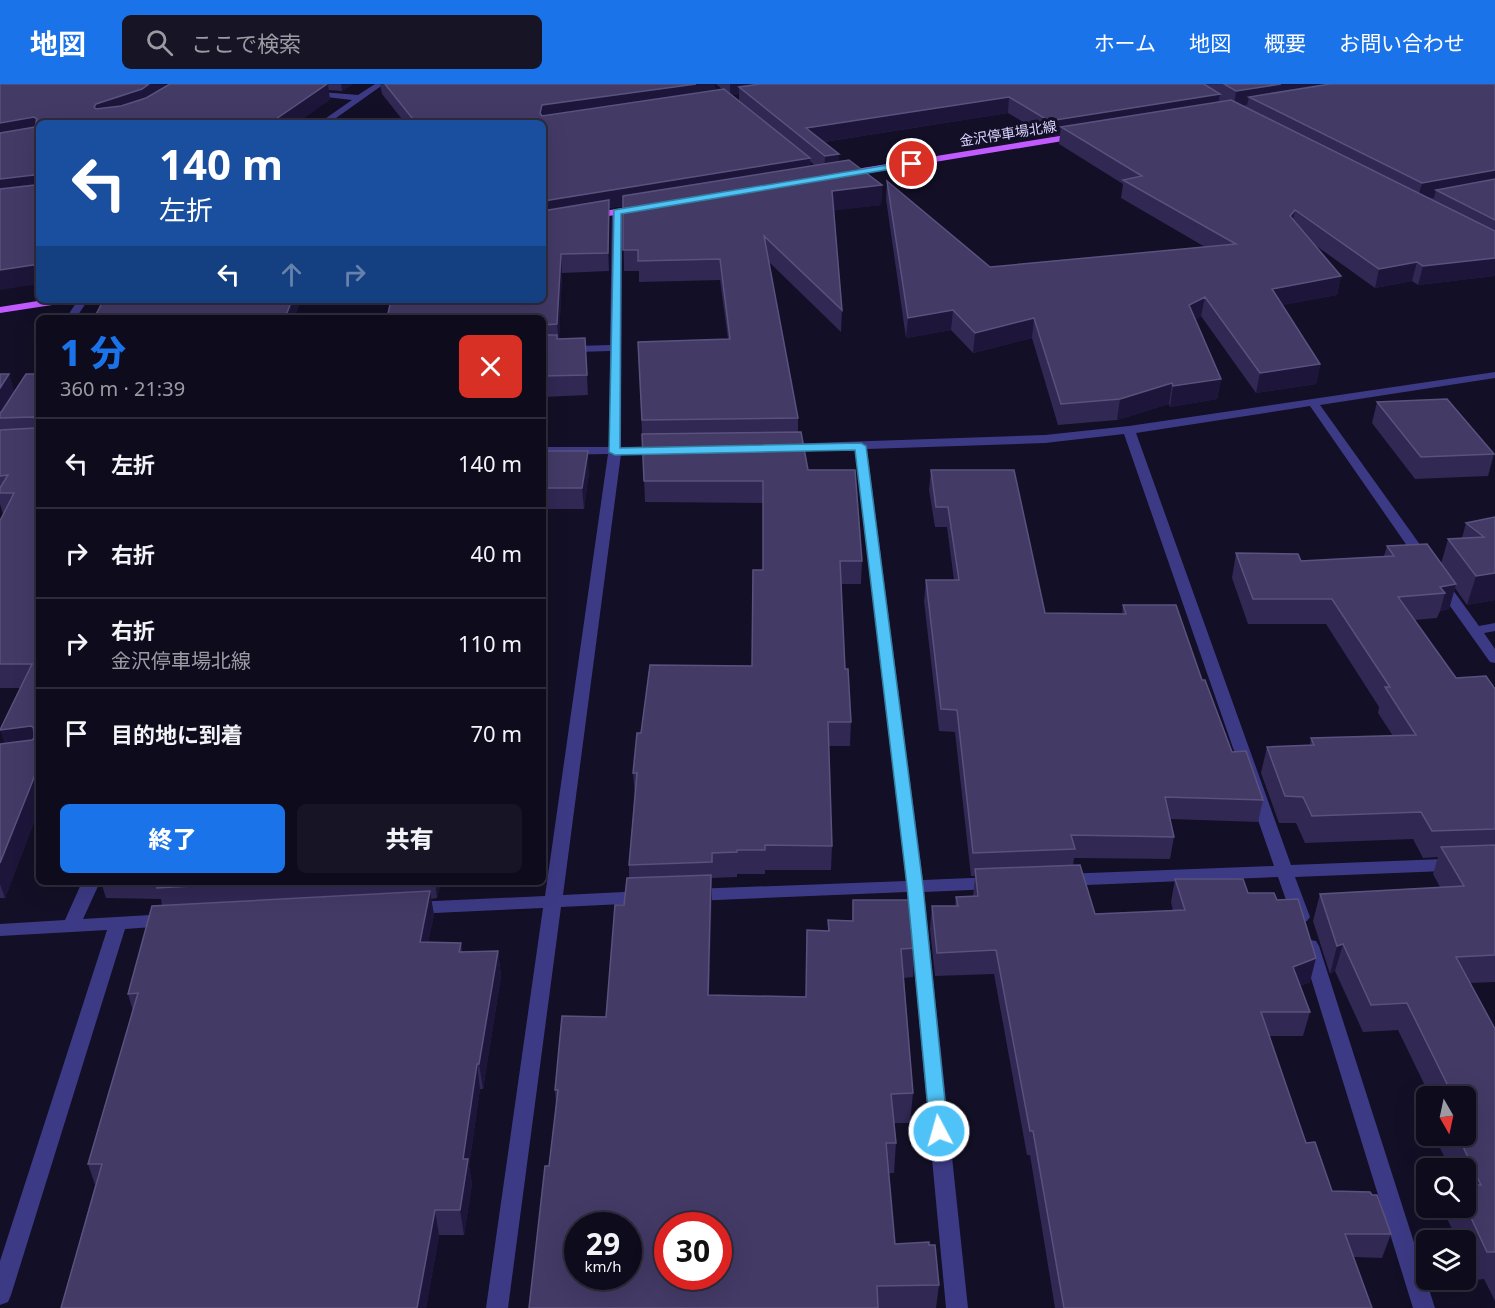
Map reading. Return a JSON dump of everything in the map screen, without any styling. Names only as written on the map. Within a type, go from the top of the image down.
[{"type":"main road","name":"金沢停車場北線","points":[[833,176],[1091,134]]},
{"type":"main road","points":[[575,219],[651,207]]},
{"type":"main road","points":[[0,310],[45,303]]},
{"type":"street","points":[[327,120],[380,84]]},
{"type":"street","points":[[369,92],[392,88]]},
{"type":"street","points":[[302,92],[360,98]]},
{"type":"street","points":[[497,1308],[615,452],[617,212]]},
{"type":"street","points":[[546,350],[615,348]]},
{"type":"street","points":[[767,448],[1045,439],[1129,430],[1495,375]]},
{"type":"street","points":[[1313,403],[1495,659]]},
{"type":"street","points":[[1129,430],[1286,871],[1424,1308]]},
{"type":"street","points":[[861,446],[915,886],[957,1308]]},
{"type":"street","points":[[546,451],[673,450]]},
{"type":"street","points":[[1474,631],[1495,627]]},
{"type":"street","points":[[1047,881],[1495,863]]},
{"type":"street","points":[[400,908],[1011,882]]},
{"type":"street","points":[[71,926],[90,885]]},
{"type":"street","points":[[0,930],[189,919]]},
{"type":"street","points":[[0,1295],[118,923]]},
{"type":"building","points":[[0,84],[149,84],[142,89],[96,104],[94,107],[96,109],[121,106],[146,98],[170,84],[327,84],[274,120],[37,120],[34,117],[0,123]]},
{"type":"building","points":[[385,84],[696,84],[542,105],[540,113],[542,116],[724,89],[810,158],[546,201],[546,120],[414,120]]},
{"type":"building","points":[[760,84],[1204,84],[1220,94],[1049,121],[1009,97],[806,128],[839,154],[825,156],[739,87]]},
{"type":"building","points":[[1224,84],[1281,84],[1236,91]]},
{"type":"building","points":[[1330,84],[1495,84],[1495,170],[1422,183],[1249,97]]},
{"type":"building","points":[[1231,100],[1495,231],[1495,258],[1423,266],[1417,262],[1379,269],[1295,210],[1290,216],[1341,276],[1272,289],[1320,364],[1260,373],[1205,297],[1189,305],[1221,379],[1173,386],[1172,383],[1120,399],[1061,404],[1034,318],[975,333],[953,310],[908,318],[887,181],[990,267],[1236,244],[1123,180],[1142,176],[1061,127]]},
{"type":"building","points":[[36,123],[36,176],[0,179],[0,133],[35,127]]},
{"type":"building","points":[[849,160],[882,185],[832,191],[842,310],[764,236],[798,418],[642,420],[638,342],[730,339],[720,259],[638,261],[638,250],[623,250],[623,196]]},
{"type":"building","points":[[1495,179],[1495,220],[1436,190]]},
{"type":"building","points":[[36,181],[36,264],[0,270],[0,189],[35,185]]},
{"type":"building","points":[[609,200],[608,253],[561,254],[557,324],[546,325],[546,315],[388,315],[390,303],[546,303],[546,210]]},
{"type":"building","points":[[102,303],[291,303],[286,315],[96,315]]},
{"type":"building","points":[[546,335],[557,335],[557,339],[585,338],[587,375],[546,376]]},
{"type":"building","points":[[0,374],[9,374],[0,388]]},
{"type":"building","points":[[26,374],[36,374],[36,773],[0,863],[0,744],[34,738],[34,728],[31,726],[0,730],[32,664],[0,664],[0,521],[14,493],[0,493],[0,488],[8,475],[0,476],[0,430],[35,428],[33,417],[0,418],[2,411]]},
{"type":"building","points":[[1447,399],[1494,454],[1421,457],[1377,402]]},
{"type":"building","points":[[801,432],[808,470],[855,470],[862,561],[840,561],[845,669],[848,669],[851,722],[828,722],[832,846],[765,845],[765,850],[712,853],[712,862],[629,865],[637,773],[633,773],[637,733],[641,733],[650,665],[752,666],[753,570],[763,570],[763,481],[644,481],[642,434]]},
{"type":"building","points":[[546,451],[588,451],[582,488],[546,488]]},
{"type":"building","points":[[931,470],[1014,470],[1045,613],[1126,614],[1123,605],[1176,605],[1202,680],[1205,680],[1232,752],[1246,751],[1263,800],[1165,797],[1174,837],[1071,835],[1075,849],[973,853],[957,710],[941,709],[926,580],[959,580],[948,507],[936,507]]},
{"type":"building","points":[[1495,517],[1495,573],[1476,576],[1448,539],[1484,537],[1466,523]]},
{"type":"building","points":[[1427,544],[1456,584],[1440,587],[1445,593],[1398,597],[1456,678],[1486,676],[1495,689],[1495,829],[1432,831],[1421,812],[1312,816],[1303,797],[1285,796],[1267,747],[1314,745],[1311,738],[1416,735],[1385,687],[1390,687],[1332,599],[1253,599],[1236,553],[1298,554],[1301,561],[1394,556],[1387,546]]},
{"type":"building","points":[[1495,845],[1495,955],[1456,957],[1495,1029],[1495,1252],[1487,1252],[1471,1218],[1476,1218],[1476,1185],[1481,1185],[1476,1174],[1476,1158],[1468,1158],[1463,1146],[1476,1146],[1476,1086],[1448,1086],[1407,1003],[1371,1005],[1343,944],[1337,946],[1320,894],[1464,886],[1441,847]]},
{"type":"building","points":[[1080,865],[1095,914],[1185,910],[1175,879],[1243,879],[1248,893],[1274,893],[1277,900],[1298,899],[1316,958],[1293,967],[1310,1012],[1261,1012],[1306,1143],[1315,1142],[1332,1191],[1370,1192],[1372,1195],[1377,1195],[1391,1234],[1345,1234],[1372,1308],[1064,1308],[1033,1131],[1030,1131],[996,950],[937,953],[932,906],[958,906],[956,897],[978,896],[975,869]]},
{"type":"building","points":[[711,875],[708,995],[806,997],[807,930],[829,931],[828,920],[853,921],[853,900],[910,900],[915,948],[901,949],[913,1093],[891,1094],[896,1143],[886,1143],[895,1244],[929,1242],[929,1245],[935,1245],[939,1285],[877,1286],[878,1308],[529,1308],[545,1166],[549,1166],[558,1090],[555,1090],[562,1016],[606,1017],[615,905],[624,905],[627,878]]},
{"type":"building","points":[[158,885],[212,885],[157,888]]},
{"type":"building","points":[[430,891],[420,942],[461,943],[459,952],[498,951],[479,1064],[477,1064],[463,1159],[468,1159],[460,1210],[435,1210],[417,1308],[61,1308],[102,1164],[88,1164],[138,993],[128,994],[152,906]]},
{"type":"route","points":[[912,164],[617,212],[615,452],[861,446],[915,886],[939,1131]]}]
